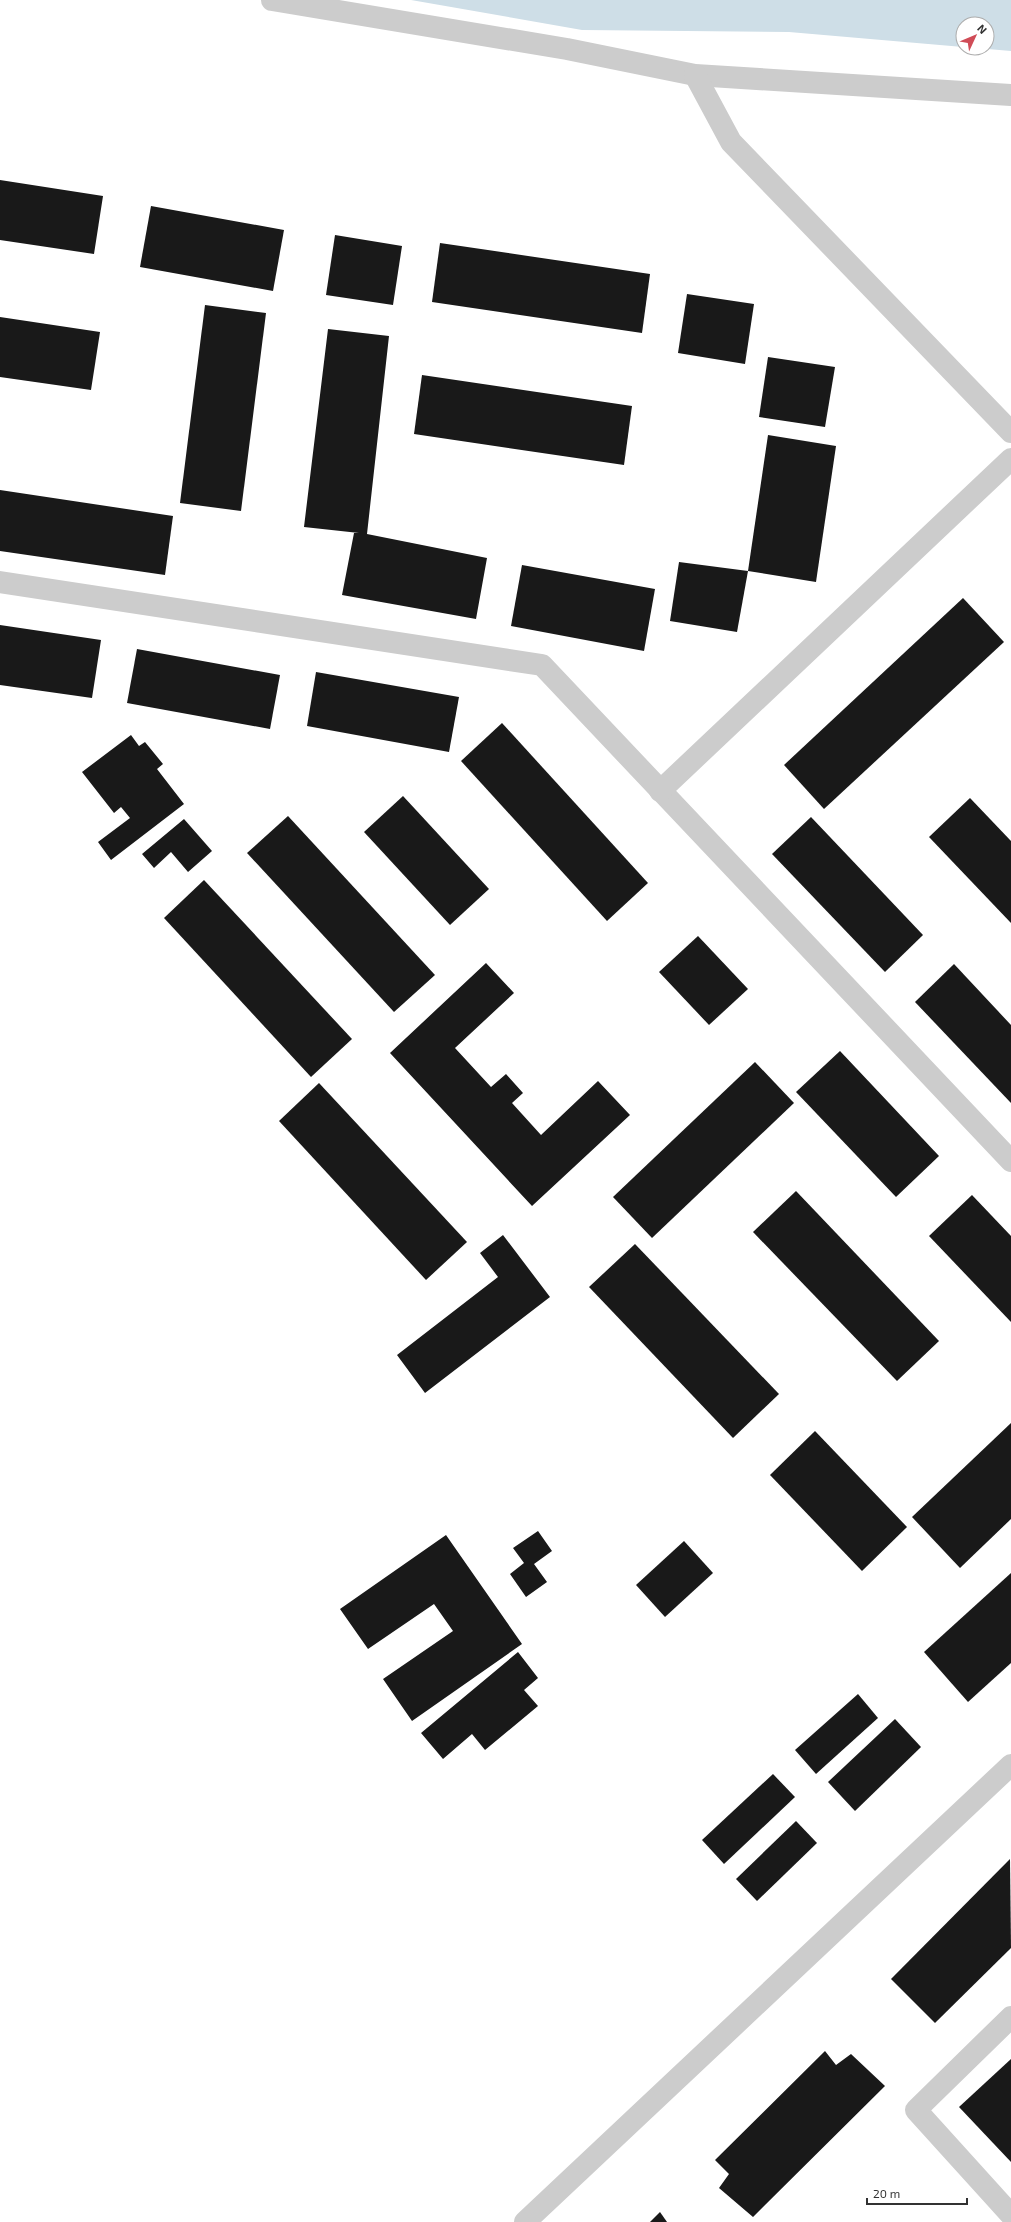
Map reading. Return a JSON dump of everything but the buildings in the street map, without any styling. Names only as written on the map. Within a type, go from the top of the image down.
[{"type":"street","points":[[272,0],[566,49],[695,75],[1011,95]]},
{"type":"street","points":[[695,75],[731,142],[1011,432]]},
{"type":"street","points":[[660,791],[1011,459]]},
{"type":"street","points":[[0,582],[542,665],[1011,1161]]},
{"type":"street","points":[[525,2222],[1011,1765]]},
{"type":"street","points":[[1011,2017],[916,2110],[1011,2215]]},
{"type":"shaded area","points":[[411,0],[1011,0],[1011,51],[995,50],[995,16],[955,16],[955,46],[789,32],[582,30]]}]
